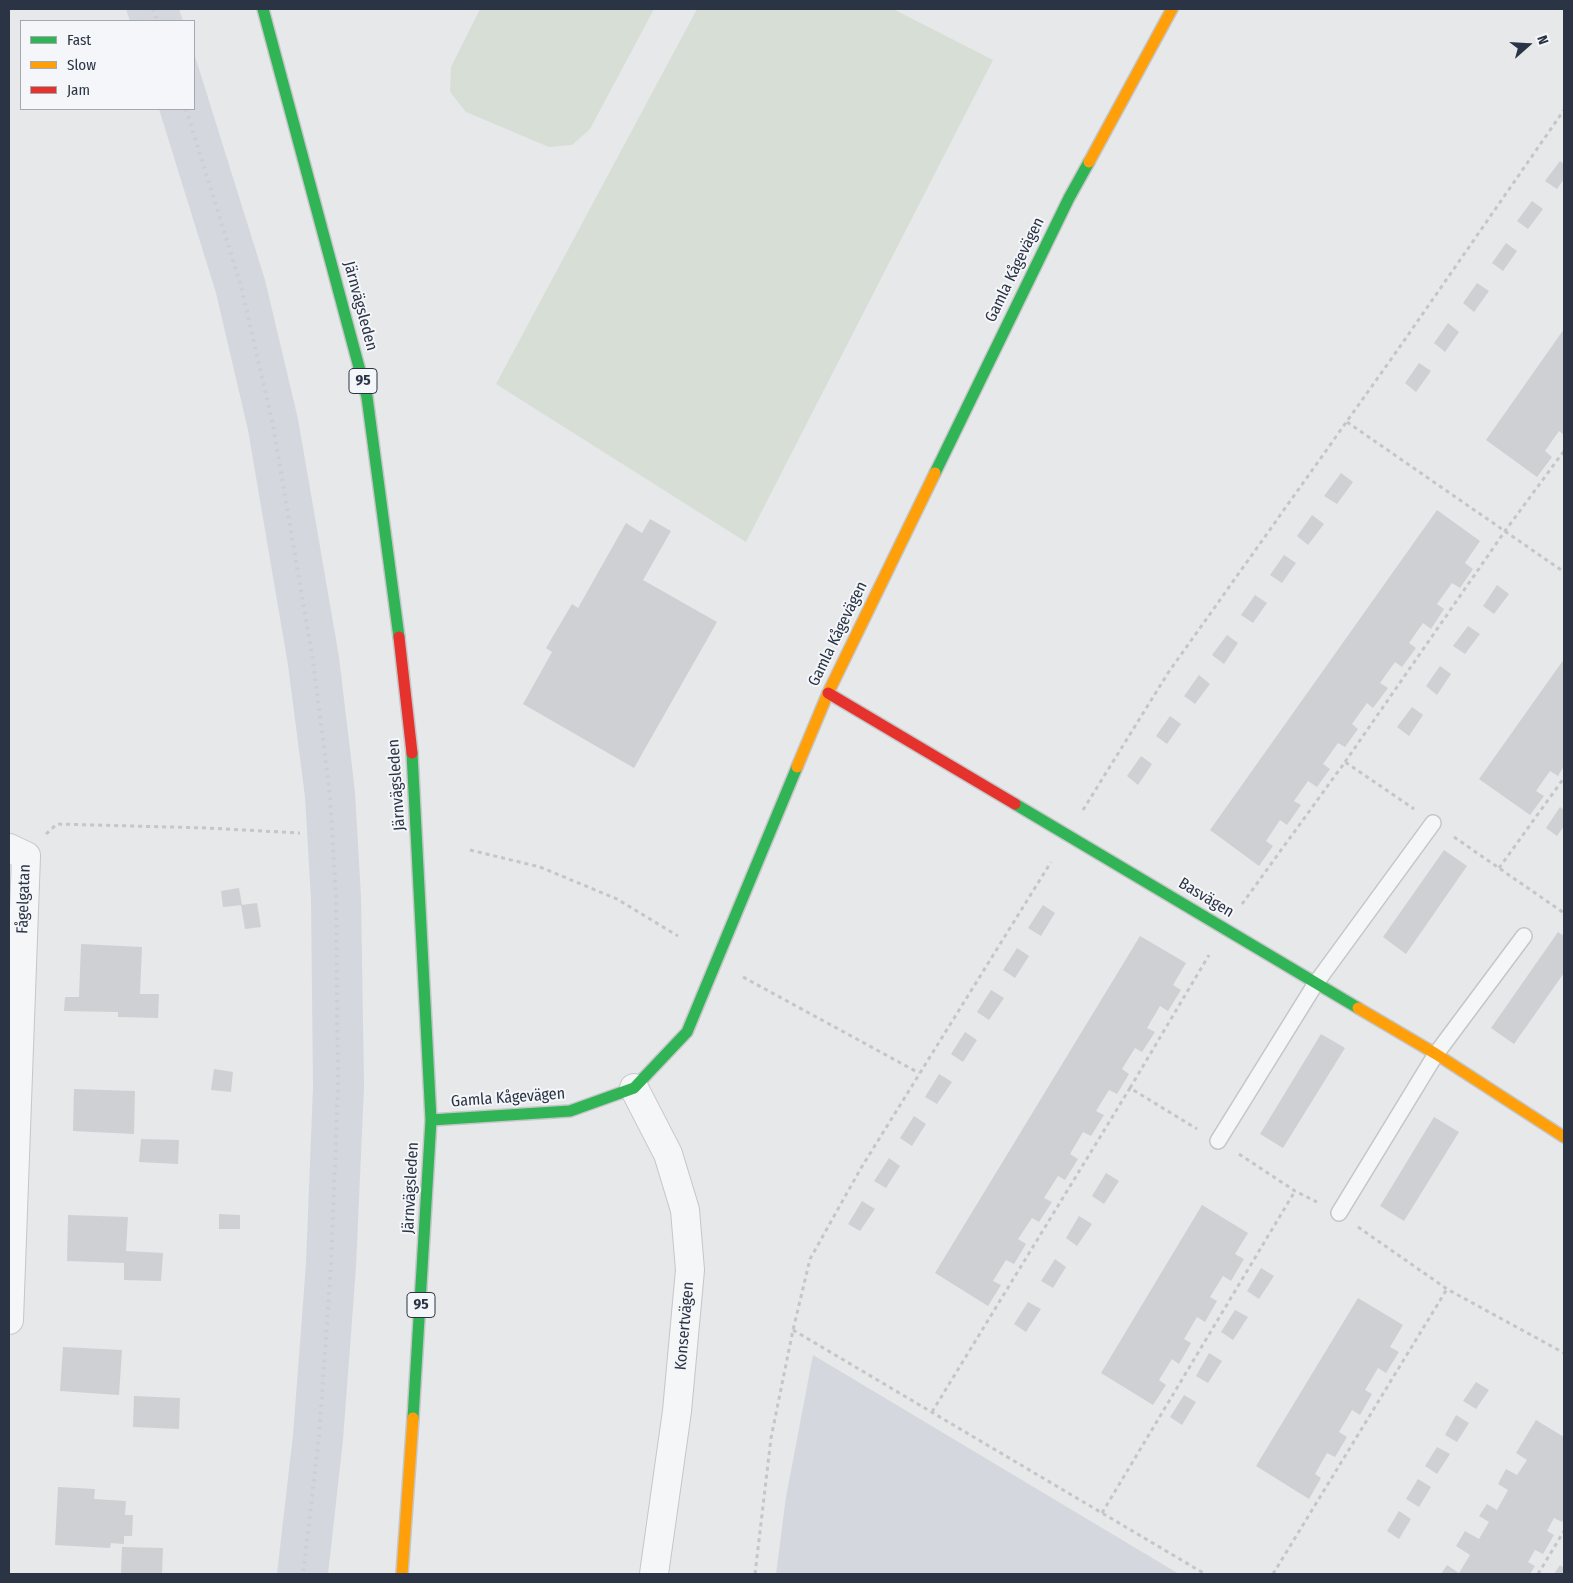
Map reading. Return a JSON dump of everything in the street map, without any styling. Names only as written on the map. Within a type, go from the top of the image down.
[{"type":"street","name":"Järnvägsleden","points":[[263,9],[367,397],[398,631],[413,763],[431,1120],[409,1490],[402,1574]]},
{"type":"street","name":"Gamla Kågevägen","points":[[431,1120],[570,1111],[634,1088],[687,1032],[828,693],[1069,198],[1172,9]]},
{"type":"street","name":"Basvägen","points":[[828,693],[1436,1054],[1563,1132]]},
{"type":"street","name":"Fågelgatan","points":[[9,1320],[17,852]]},
{"type":"street","name":"Konsertvägen","points":[[634,1088],[668,1154],[686,1210],[690,1270],[677,1411],[654,1574]]},
{"type":"lane","points":[[1218,1141],[1316,983],[1433,823]]},
{"type":"lane","points":[[1338,1213],[1436,1054],[1524,936]]},
{"type":"path","points":[[1347,422],[1564,572]]},
{"type":"path","points":[[932,1412],[1130,1088],[1225,928],[1564,451]]},
{"type":"path","points":[[1344,762],[1564,914]]},
{"type":"path","points":[[1499,868],[1564,778]]},
{"type":"path","points":[[17,852],[57,824],[207,828],[300,833]]},
{"type":"path","points":[[470,850],[540,866],[617,899],[678,936]]},
{"type":"path","points":[[741,976],[919,1073]]},
{"type":"path","points":[[1130,1088],[1218,1141],[1295,1191],[1338,1213],[1447,1289],[1564,1353]]},
{"type":"path","points":[[1102,1513],[1295,1191]]},
{"type":"path","points":[[1272,1574],[1447,1289]]},
{"type":"path","points":[[793,1330],[1205,1574]]},
{"type":"path","points":[[1538,1574],[1564,1531]]},
{"type":"shaded area","points":[[126,9],[179,9],[183,20],[130,20]]},
{"type":"shaded area","points":[[480,9],[654,9],[590,129],[572,145],[549,147],[466,112],[450,92],[451,67]]},
{"type":"shaded area","points":[[697,9],[893,9],[993,60],[746,542],[496,384]]},
{"type":"shaded area","points":[[195,56],[265,280],[298,419],[339,657],[355,792],[361,897],[364,1087],[356,1267],[343,1440],[328,1574],[277,1574],[293,1435],[306,1264],[313,1087],[311,899],[305,797],[288,665],[248,430],[216,293],[159,110],[195,110]]},
{"type":"shaded area","points":[[813,1355],[1179,1574],[776,1574],[786,1497]]},
{"type":"building","points":[[1560,161],[1564,164],[1564,179],[1557,189],[1545,181]]},
{"type":"building","points":[[1532,201],[1543,209],[1528,229],[1517,221]]},
{"type":"building","points":[[1506,243],[1517,251],[1503,271],[1492,263]]},
{"type":"building","points":[[1477,283],[1489,291],[1474,312],[1463,303]]},
{"type":"building","points":[[1448,323],[1459,332],[1445,352],[1434,343]]},
{"type":"building","points":[[1564,329],[1564,435],[1559,431],[1545,451],[1552,457],[1537,477],[1486,440]]},
{"type":"building","points":[[1419,363],[1431,371],[1416,392],[1405,383]]},
{"type":"building","points":[[1341,473],[1353,482],[1337,504],[1324,496]]},
{"type":"building","points":[[1437,510],[1480,541],[1465,563],[1473,569],[1460,588],[1452,583],[1437,604],[1444,609],[1431,629],[1423,623],[1409,643],[1416,648],[1402,667],[1395,662],[1380,683],[1388,688],[1373,708],[1367,703],[1352,724],[1358,729],[1345,747],[1338,743],[1323,764],[1330,769],[1317,787],[1308,781],[1294,801],[1301,805],[1287,825],[1280,820],[1266,841],[1273,846],[1259,866],[1210,830]]},
{"type":"building","points":[[1312,515],[1324,524],[1308,545],[1297,536]]},
{"type":"building","points":[[650,519],[671,531],[643,580],[717,622],[634,768],[523,704],[552,652],[546,648],[572,604],[578,608],[626,523],[642,533]]},
{"type":"building","points":[[1284,555],[1296,563],[1282,583],[1270,575]]},
{"type":"building","points":[[1497,585],[1509,594],[1494,614],[1483,606]]},
{"type":"building","points":[[1255,595],[1267,603],[1253,623],[1241,615]]},
{"type":"building","points":[[1468,626],[1480,634],[1465,654],[1453,646]]},
{"type":"building","points":[[1227,635],[1238,643],[1224,664],[1212,655]]},
{"type":"building","points":[[1564,659],[1564,766],[1558,776],[1550,771],[1536,791],[1544,796],[1530,815],[1479,779]]},
{"type":"building","points":[[1440,666],[1451,674],[1437,695],[1426,686]]},
{"type":"building","points":[[1199,675],[1210,684],[1195,704],[1184,696]]},
{"type":"building","points":[[1412,707],[1423,715],[1409,736],[1397,727]]},
{"type":"building","points":[[1170,716],[1181,724],[1167,744],[1156,736]]},
{"type":"building","points":[[1141,756],[1152,764],[1138,785],[1127,776]]},
{"type":"building","points":[[1560,807],[1564,810],[1564,826],[1557,836],[1546,828]]},
{"type":"building","points":[[1444,850],[1467,866],[1406,954],[1383,937]]},
{"type":"building","points":[[239,888],[242,905],[223,907],[221,891]]},
{"type":"building","points":[[257,903],[261,927],[245,929],[241,905]]},
{"type":"building","points":[[1043,905],[1055,913],[1041,936],[1028,928]]},
{"type":"building","points":[[1558,932],[1564,936],[1564,973],[1514,1044],[1491,1028]]},
{"type":"building","points":[[1140,936],[1186,963],[1173,985],[1181,990],[1168,1011],[1160,1006],[1147,1028],[1155,1032],[1142,1052],[1135,1048],[1122,1069],[1129,1074],[1117,1094],[1109,1090],[1096,1111],[1104,1115],[1091,1136],[1083,1132],[1070,1154],[1078,1159],[1065,1180],[1058,1176],[1044,1198],[1052,1202],[1039,1222],[1032,1218],[1018,1239],[1026,1244],[1014,1264],[1006,1260],[993,1281],[1001,1285],[988,1306],[935,1273]]},
{"type":"building","points":[[81,944],[142,947],[140,994],[159,994],[158,1018],[118,1017],[118,1012],[64,1011],[65,997],[79,997]]},
{"type":"building","points":[[1017,948],[1029,956],[1015,978],[1003,970]]},
{"type":"building","points":[[991,990],[1004,998],[989,1020],[977,1012]]},
{"type":"building","points":[[965,1032],[977,1040],[963,1062],[951,1054]]},
{"type":"building","points":[[1321,1034],[1345,1048],[1283,1148],[1260,1134]]},
{"type":"building","points":[[214,1069],[233,1072],[231,1092],[211,1090]]},
{"type":"building","points":[[939,1074],[952,1082],[937,1104],[925,1097]]},
{"type":"building","points":[[74,1089],[135,1091],[134,1134],[73,1131]]},
{"type":"building","points":[[914,1116],[926,1124],[912,1146],[900,1138]]},
{"type":"building","points":[[1434,1117],[1459,1132],[1404,1221],[1380,1206]]},
{"type":"building","points":[[141,1139],[179,1140],[178,1164],[139,1162]]},
{"type":"building","points":[[889,1158],[900,1166],[886,1188],[874,1181]]},
{"type":"building","points":[[1106,1173],[1119,1181],[1104,1204],[1092,1196]]},
{"type":"building","points":[[862,1201],[875,1209],[860,1231],[848,1224]]},
{"type":"building","points":[[1202,1205],[1248,1233],[1235,1254],[1244,1259],[1231,1281],[1223,1276],[1210,1297],[1217,1301],[1205,1322],[1197,1317],[1184,1339],[1191,1343],[1179,1364],[1172,1359],[1159,1380],[1166,1385],[1153,1405],[1101,1373]]},
{"type":"building","points":[[219,1214],[240,1215],[240,1229],[219,1229]]},
{"type":"building","points":[[68,1215],[128,1217],[126,1251],[163,1253],[161,1281],[124,1280],[124,1263],[67,1261]]},
{"type":"building","points":[[1079,1216],[1092,1224],[1077,1246],[1066,1238]]},
{"type":"building","points":[[1055,1259],[1066,1267],[1053,1288],[1041,1281]]},
{"type":"building","points":[[1261,1268],[1274,1276],[1259,1299],[1247,1291]]},
{"type":"building","points":[[1358,1298],[1403,1325],[1390,1347],[1399,1352],[1386,1373],[1378,1368],[1365,1390],[1372,1394],[1360,1415],[1352,1410],[1339,1432],[1347,1437],[1335,1457],[1327,1453],[1315,1474],[1321,1478],[1309,1499],[1256,1466]]},
{"type":"building","points":[[1028,1302],[1041,1309],[1026,1332],[1014,1324]]},
{"type":"building","points":[[1235,1310],[1248,1317],[1233,1340],[1221,1332]]},
{"type":"building","points":[[63,1347],[122,1350],[119,1395],[60,1391]]},
{"type":"building","points":[[1209,1353],[1222,1361],[1208,1383],[1196,1376]]},
{"type":"building","points":[[1476,1382],[1489,1390],[1476,1409],[1463,1401]]},
{"type":"building","points":[[1184,1395],[1196,1402],[1182,1425],[1170,1417]]},
{"type":"building","points":[[134,1396],[180,1398],[179,1429],[133,1427]]},
{"type":"building","points":[[1456,1415],[1469,1423],[1457,1442],[1445,1435]]},
{"type":"building","points":[[1536,1420],[1564,1437],[1564,1518],[1562,1522],[1554,1518],[1547,1531],[1554,1535],[1543,1554],[1535,1550],[1528,1562],[1535,1566],[1530,1574],[1441,1574],[1447,1565],[1459,1573],[1470,1555],[1456,1546],[1465,1531],[1479,1539],[1489,1522],[1479,1516],[1487,1504],[1497,1510],[1508,1490],[1498,1484],[1506,1469],[1517,1475],[1527,1460],[1516,1453]]},
{"type":"building","points":[[1437,1447],[1450,1454],[1437,1474],[1425,1466]]},
{"type":"building","points":[[1418,1479],[1431,1487],[1419,1507],[1406,1499]]},
{"type":"building","points":[[58,1487],[95,1489],[94,1499],[126,1501],[125,1515],[133,1515],[132,1536],[124,1536],[124,1544],[111,1543],[110,1548],[55,1545]]},
{"type":"building","points":[[1399,1511],[1411,1519],[1399,1539],[1387,1531]]},
{"type":"building","points":[[122,1547],[163,1548],[162,1574],[121,1573]]},
{"type":"building","points":[[1560,1565],[1564,1568],[1564,1574],[1554,1574]]},
{"type":"railway","points":[[153,9],[157,20]]},
{"type":"railway","points":[[186,110],[241,286],[273,425],[313,661],[330,795],[336,898],[338,1087],[331,1265],[319,1437],[303,1574]]},
{"type":"traffic: fast","points":[[263,9],[367,397],[399,637]]},
{"type":"traffic: fast","points":[[935,473],[1069,198],[1089,162]]},
{"type":"traffic: fast","points":[[412,753],[431,1120],[413,1418]]},
{"type":"traffic: fast","points":[[431,1120],[570,1111],[634,1088],[687,1032],[797,767]]},
{"type":"traffic: fast","points":[[1015,804],[1358,1008]]},
{"type":"traffic: slow","points":[[1089,162],[1172,9]]},
{"type":"traffic: slow","points":[[797,767],[828,693],[935,473]]},
{"type":"traffic: slow","points":[[1358,1008],[1436,1054],[1564,1137]]},
{"type":"traffic: slow","points":[[402,1574],[413,1418]]},
{"type":"traffic: jam","points":[[399,637],[412,753]]},
{"type":"traffic: jam","points":[[828,693],[1015,804]]}]
